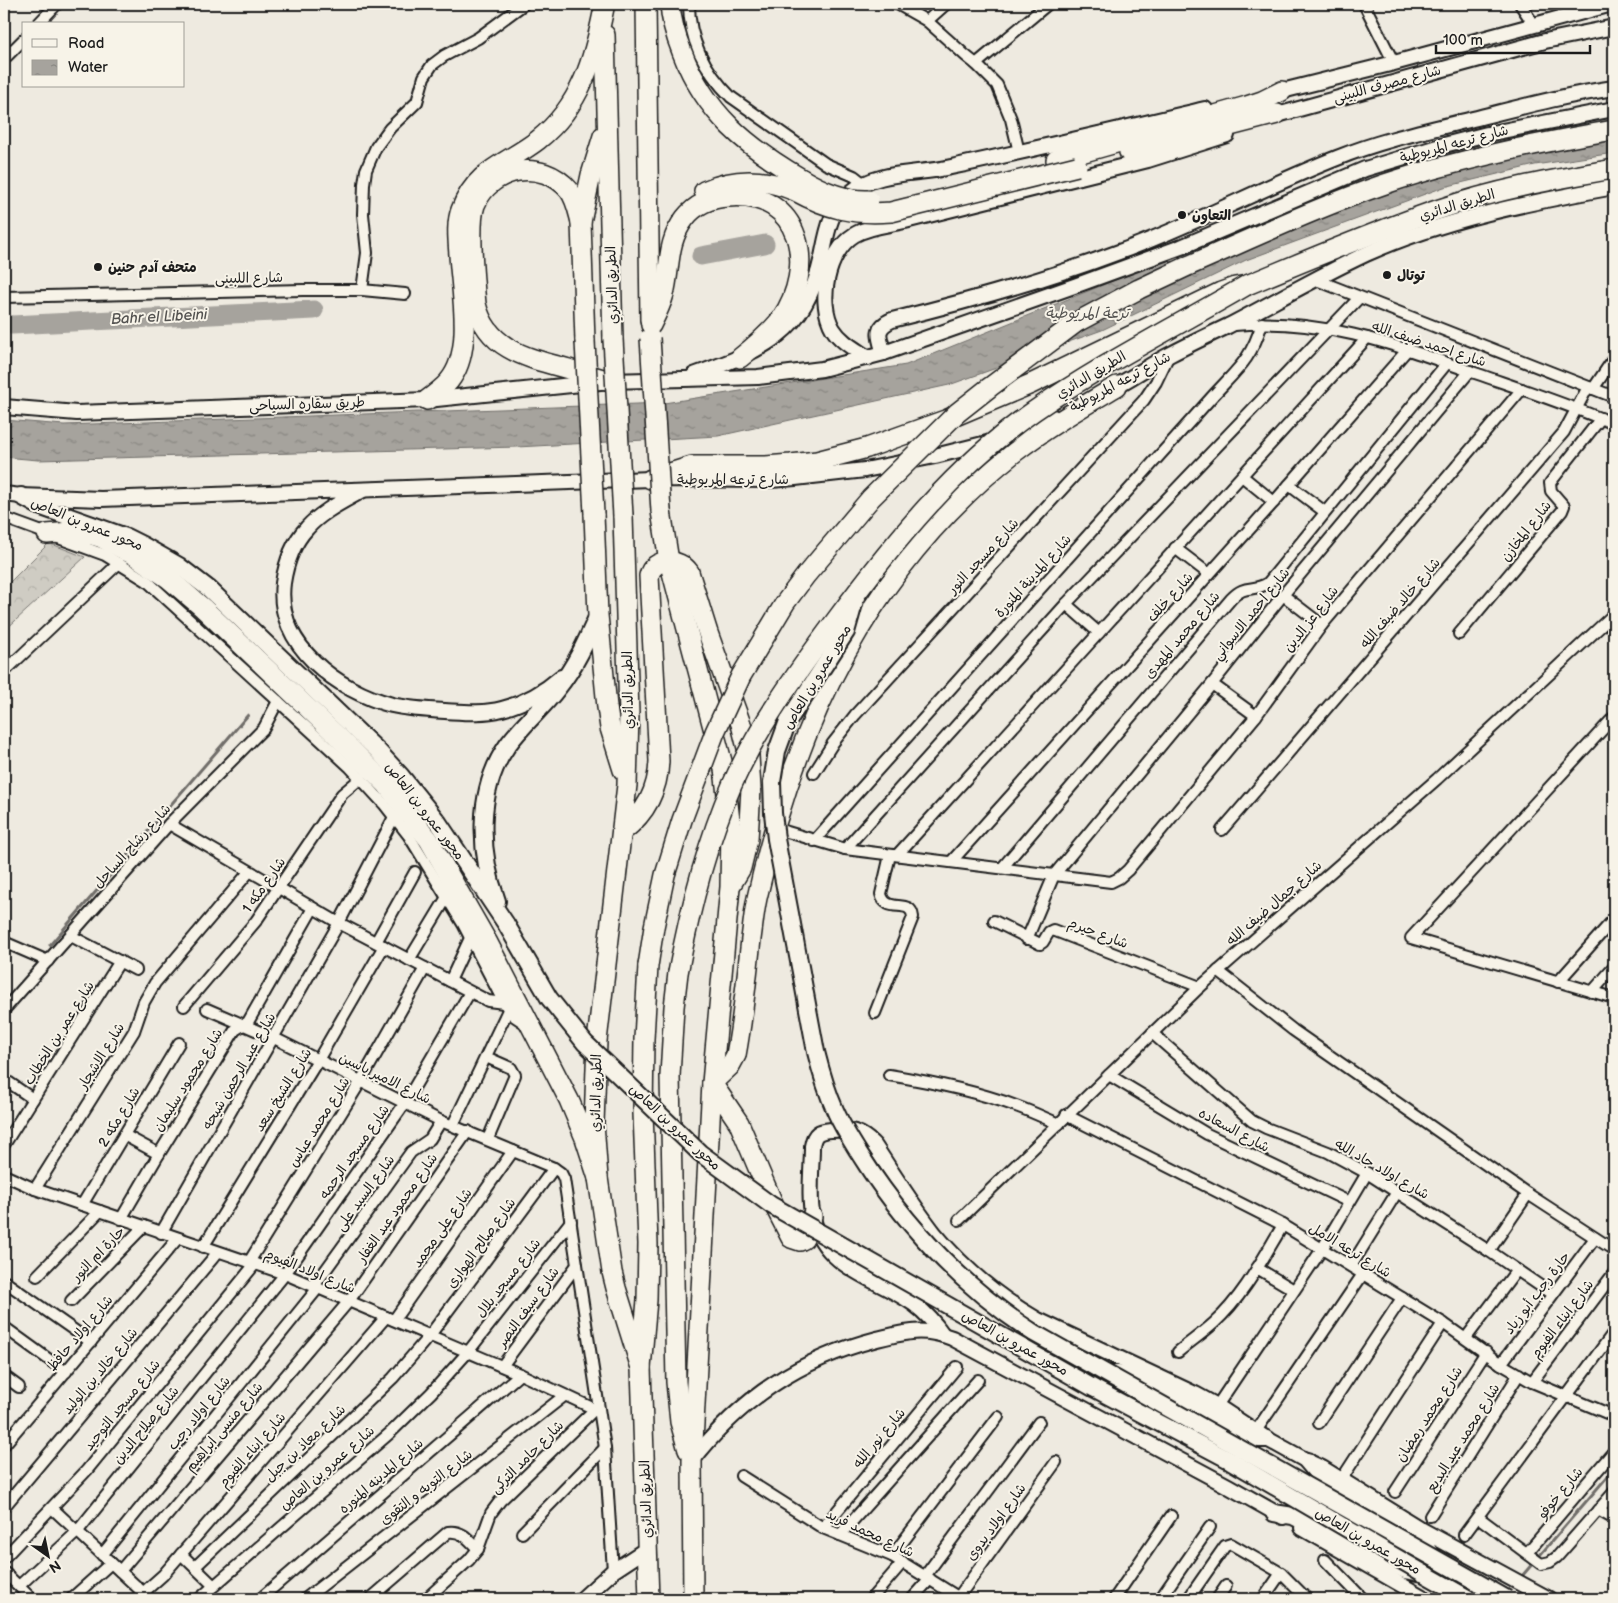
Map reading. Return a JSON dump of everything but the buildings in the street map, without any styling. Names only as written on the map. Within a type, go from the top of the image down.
[{"type":"highway","name":"الطريق الدائري","points":[[646,4],[650,332],[661,511],[669,561],[724,769],[731,829],[730,886],[712,1083],[692,1461],[693,1599]]},
{"type":"highway","points":[[670,4],[675,32],[687,66],[706,98],[728,125],[822,204],[842,210],[872,214],[891,212],[1277,114]]},
{"type":"highway","name":"الطريق الدائري","points":[[604,6],[613,339],[623,516],[629,716],[627,785],[595,1068],[594,1123],[598,1178],[616,1288],[641,1368]]},
{"type":"highway","points":[[427,400],[440,391],[452,378],[461,360],[463,351],[463,316],[458,236],[460,212],[478,180],[538,140],[570,106],[586,77],[593,57],[604,6]]},
{"type":"highway","points":[[650,332],[664,293],[670,248],[681,215],[696,196],[712,187],[755,180],[799,185],[850,199],[884,200],[902,197],[1056,160],[1247,106],[1282,91]]},
{"type":"highway","points":[[581,222],[591,175],[607,120]]},
{"type":"highway","name":"الطريق الدائري","points":[[649,1599],[641,1368],[647,1300],[648,1244],[643,1113],[644,1039],[648,966],[654,927],[682,820],[715,732],[741,676],[785,603],[834,541],[900,467],[957,413],[1077,322],[1139,289],[1188,266],[1323,208],[1402,179],[1449,164],[1527,146],[1614,130]]},
{"type":"highway","name":"الطريق الدائري","points":[[692,1461],[680,1422],[676,1382],[670,1076],[673,1015],[678,972],[698,880],[733,784],[773,711],[809,656],[857,592],[944,488],[987,448],[1049,400],[1247,285],[1345,244],[1438,209],[1531,185],[1614,169]]},
{"type":"highway","points":[[610,381],[547,364],[514,352],[485,328],[479,317],[476,304],[472,222],[475,206],[483,191],[495,180],[510,172],[526,170],[543,172],[558,179],[570,191],[577,206],[581,222],[585,341],[594,514],[598,615],[608,717],[627,785]]},
{"type":"highway","points":[[676,232],[693,209],[712,199],[733,196],[751,198],[769,204],[785,217],[791,226],[799,245],[800,255],[798,277],[793,294],[786,310],[769,333],[740,358]]},
{"type":"highway","points":[[651,479],[692,466],[766,466],[817,461],[866,448],[948,419],[1031,384],[1204,299],[1235,287],[1247,285]]},
{"type":"highway","points":[[812,1216],[804,1239],[800,1241],[792,1238],[772,1201],[739,1123],[712,1083],[730,1066],[736,1055],[756,902],[774,828],[806,733],[827,687],[855,635],[908,559],[977,485],[1015,452],[1056,422],[1117,386]]},
{"type":"highway","points":[[48,534],[70,532],[113,542],[169,579],[370,766],[401,802],[434,849],[470,908],[569,1100],[585,1138],[598,1178]]},
{"type":"highway","points":[[623,831],[635,821],[644,809],[654,791],[658,776],[660,761],[649,576],[653,568],[669,561],[683,565],[689,572],[708,633],[741,724],[748,756],[751,789],[748,839],[741,868],[730,886]]},
{"type":"main road","name":"شارع مصرف اللبينى","points":[[863,183],[882,177],[945,169],[1282,91],[1612,4]]},
{"type":"main road","name":"شارع مصرف اللبينى","points":[[868,358],[843,341],[833,329],[826,313],[825,295],[830,269],[838,251],[851,237],[869,228],[905,221],[1156,158],[1220,138],[1277,114],[1545,41],[1614,26]]},
{"type":"main road","points":[[884,353],[879,331],[882,326],[892,320],[1055,275],[1176,230],[1310,169],[1368,147],[1524,106],[1608,89],[1610,110]]},
{"type":"main road","name":"شارع ترعه المريوطية","points":[[610,381],[779,375],[822,369],[868,358],[1022,305],[1181,247],[1365,169],[1444,144],[1610,110]]},
{"type":"main road","points":[[863,183],[857,193],[856,210],[861,220],[869,228]]},
{"type":"main road","points":[[683,379],[740,358],[775,339],[792,324],[814,284],[833,213],[843,199],[863,183]]},
{"type":"main road","name":"شارع ترعه المريوطية","points":[[365,489],[651,479],[779,480],[842,473],[912,461],[977,446],[1049,420],[1117,386],[1169,355],[1228,326],[1314,279],[1368,254],[1444,226],[1555,198],[1614,187]]},
{"type":"main road","points":[[1196,221],[1202,237]]},
{"type":"main road","points":[[1176,230],[1181,247]]},
{"type":"main road","name":"طريق سقاره السياحى","points":[[4,407],[77,413],[427,400],[610,381]]},
{"type":"main road","points":[[4,494],[102,499],[365,489]]},
{"type":"main road","points":[[365,489],[319,517],[307,529],[289,557],[284,573],[283,598],[287,623],[294,638],[303,650],[325,671],[356,691],[391,704],[421,710],[483,712],[517,704],[544,691],[575,661]]},
{"type":"main road","name":"محور عمرو بن العاص","points":[[21,496],[39,506],[126,537],[179,566],[209,589],[377,750],[452,842],[506,924],[549,998],[585,1043],[700,1154],[779,1210],[1095,1389],[1231,1462],[1469,1599]]},
{"type":"main road","name":"محور عمرو بن العاص","points":[[857,592],[846,632],[788,722],[777,751],[772,782],[773,813],[811,1029],[822,1075],[835,1111],[858,1152],[890,1198],[936,1253],[972,1287],[1008,1316],[1034,1333],[1507,1599]]},
{"type":"main road","points":[[506,924],[494,894],[483,834],[486,802],[492,776],[506,748],[559,687],[583,648],[598,615]]},
{"type":"main road","points":[[943,1335],[934,1323],[913,1303],[846,1266],[826,1248],[812,1216],[812,1146],[814,1138],[823,1130],[844,1129],[861,1133],[874,1144],[935,1234],[974,1274],[999,1296],[1014,1306],[1038,1320],[1217,1406],[1306,1462],[1322,1468],[1422,1530],[1549,1599]]},
{"type":"main road","points":[[692,1461],[736,1412],[771,1385],[803,1367],[852,1346],[907,1332],[925,1331],[943,1335],[1211,1477],[1426,1599]]},
{"type":"main road","points":[[1107,1374],[1127,1376],[1140,1380],[1246,1436],[1259,1439],[1262,1435]]},
{"type":"main road","points":[[1306,1462],[1318,1474],[1424,1543],[1435,1560]]},
{"type":"main road","points":[[1274,1512],[1299,1518],[1405,1570],[1423,1573]]},
{"type":"main road","points":[[582,1599],[612,1571],[648,1548]]},
{"type":"street","points":[[40,22],[57,4]]},
{"type":"street","points":[[362,290],[367,253],[363,214],[364,184],[366,170],[376,147],[390,128],[417,102],[424,77],[432,65],[444,56],[478,38],[524,4]]},
{"type":"street","points":[[689,4],[691,31],[695,44],[709,72],[722,88],[826,164],[854,176],[863,183]]},
{"type":"street","points":[[897,4],[927,21],[997,85],[1005,100],[1019,152]]},
{"type":"street","points":[[927,21],[946,4]]},
{"type":"street","points":[[976,64],[1048,4]]},
{"type":"street","points":[[1364,4],[1394,63]]},
{"type":"street","points":[[1520,4],[1534,25]]},
{"type":"street","points":[[4,59],[22,41]]},
{"type":"street","name":"شارع احمد ضيف الله","points":[[1314,279],[1614,397]]},
{"type":"street","name":"شارع اللبينى","points":[[4,297],[362,290],[405,294]]},
{"type":"street","points":[[845,849],[1066,604],[1359,298]]},
{"type":"street","name":"شارع احمد ضيف الله","points":[[1228,326],[1262,323],[1296,324],[1329,328],[1408,349],[1578,408],[1614,424]]},
{"type":"street","name":"شارع المدينة المنورة","points":[[814,841],[1241,366],[1255,346],[1262,323]]},
{"type":"street","points":[[875,1013],[913,917],[912,911],[908,907],[890,905],[882,898],[881,894],[894,855],[1367,338]]},
{"type":"street","name":"شارع خلف","points":[[951,862],[1274,502],[1408,349]]},
{"type":"street","name":"شارع مسجد النور","points":[[814,773],[833,743],[855,716],[1144,400],[1156,382],[1169,355]]},
{"type":"street","name":"شارع خالد ضيف الله","points":[[1222,830],[1564,432],[1591,388],[1614,358]]},
{"type":"street","name":"شارع محمد المهدى","points":[[1002,868],[1237,592],[1244,589],[1260,588],[1268,583],[1447,363]]},
{"type":"street","name":"شارع احمد الاسواني","points":[[1027,939],[1054,875],[1283,595],[1470,371]]},
{"type":"street","name":"شارع عز الدين","points":[[1054,875],[1111,882],[1128,870],[1256,716],[1322,625],[1522,389]]},
{"type":"street","name":"شارع المخازن","points":[[1459,634],[1562,511],[1564,506],[1551,491],[1550,483],[1601,418]]},
{"type":"street","points":[[1242,476],[1274,502]]},
{"type":"street","points":[[1289,484],[1325,512]]},
{"type":"street","points":[[4,518],[89,549],[119,563],[147,582],[361,778],[394,817],[422,856],[470,938],[506,1007],[533,1030]]},
{"type":"street","points":[[1175,548],[1209,574]]},
{"type":"street","points":[[4,672],[119,563]]},
{"type":"street","points":[[1283,595],[1322,625]]},
{"type":"street","points":[[1066,604],[1099,633]]},
{"type":"street","name":"شارع جمال ضيف الله","points":[[959,1220],[1200,987],[1437,778],[1614,614]]},
{"type":"street","points":[[1212,684],[1256,716]]},
{"type":"street","name":"شارع رشاح الساحل","points":[[4,1010],[168,824],[264,728],[278,701]]},
{"type":"street","points":[[1614,717],[1411,938],[1614,998]]},
{"type":"street","name":"شارع مكه 1","points":[[184,1006],[256,922],[342,794],[361,778]]},
{"type":"street","points":[[339,923],[394,817]]},
{"type":"street","points":[[168,824],[339,923],[470,992],[492,1003],[506,1007]]},
{"type":"street","points":[[774,828],[845,849],[1054,875]]},
{"type":"street","name":"شارع الاشجار","points":[[35,1189],[134,1031],[144,1002],[155,983],[249,872]]},
{"type":"street","points":[[380,944],[415,872]]},
{"type":"street","points":[[409,960],[447,897]]},
{"type":"street","name":"شارع محمود سليمان","points":[[121,1218],[235,1030],[248,1022],[313,908]]},
{"type":"street","points":[[1558,982],[1614,919]]},
{"type":"street","points":[[994,921],[1027,939]]},
{"type":"street","name":"شارع عبد الرحمن شيحه","points":[[161,1233],[339,923]]},
{"type":"street","name":"شارع حيرم","points":[[1027,939],[1042,943],[1049,932],[1053,930],[1200,987]]},
{"type":"street","points":[[71,936],[136,970]]},
{"type":"street","points":[[450,981],[470,938]]},
{"type":"street","points":[[4,942],[48,961]]},
{"type":"street","name":"شارع الشيخ سعد","points":[[203,1247],[318,1060],[380,944]]},
{"type":"street","name":"شارع عمر بن الخطاب","points":[[4,1145],[120,961]]},
{"type":"street","points":[[1592,992],[1614,967]]},
{"type":"street","name":"شارع محمد عباس","points":[[252,1263],[361,1081],[425,968]]},
{"type":"street","points":[[1218,971],[1293,1030],[1528,1194],[1614,1250]]},
{"type":"street","name":"شارع مسجد الرحمه","points":[[285,1274],[405,1103],[470,992]]},
{"type":"street","points":[[453,1126],[486,1057],[506,1007]]},
{"type":"street","name":"شارع الامير ياسين","points":[[207,1009],[274,1038],[441,1121],[554,1168]]},
{"type":"street","name":"شارع اولاد جاد الله","points":[[1152,1033],[1252,1121],[1328,1152],[1367,1173],[1489,1251],[1552,1294]]},
{"type":"street","name":"شارع مكه 2","points":[[82,1205],[179,1043]]},
{"type":"street","points":[[486,1057],[511,1068],[515,1075],[488,1139]]},
{"type":"street","points":[[889,1074],[938,1084],[1015,1105],[1059,1124]]},
{"type":"street","name":"شارع السعاده","points":[[1110,1075],[1214,1138],[1349,1202]]},
{"type":"street","points":[[4,1078],[33,1099]]},
{"type":"street","name":"شارع ترعه الامل","points":[[1066,1115],[1283,1225],[1443,1323],[1502,1364],[1532,1382],[1614,1416]]},
{"type":"street","name":"شارع السيد على","points":[[316,1287],[411,1152],[430,1139],[441,1121]]},
{"type":"street","name":"شارع محمود عبد الغفار","points":[[349,1301],[468,1131]]},
{"type":"street","points":[[124,1135],[159,1154]]},
{"type":"street","name":"شارع على محمد","points":[[390,1318],[513,1151]]},
{"type":"street","points":[[554,1168],[564,1179],[596,1410],[605,1448],[612,1571]]},
{"type":"street","name":"شارع صالح الهوارى","points":[[430,1335],[554,1168]]},
{"type":"street","points":[[1217,1406],[1322,1249],[1367,1173]]},
{"type":"street","name":"شارع اولاد الفيوم","points":[[4,1175],[35,1189],[285,1274],[502,1366],[596,1410]]},
{"type":"street","points":[[1351,1266],[1398,1192]]},
{"type":"street","points":[[1489,1251],[1528,1194]]},
{"type":"street","points":[[37,1276],[100,1211]]},
{"type":"street","name":"شارع مسجد بلال","points":[[468,1352],[571,1221]]},
{"type":"street","points":[[1178,1352],[1215,1322],[1239,1295],[1283,1225]]},
{"type":"street","name":"حارة ام النور","points":[[71,1301],[144,1226]]},
{"type":"street","name":"شارع اولاد حافظ","points":[[4,1445],[178,1238]]},
{"type":"street","name":"حارة رجب أبو زياد","points":[[1502,1364],[1595,1238]]},
{"type":"street","name":"شارع خالد بن الوليد","points":[[4,1508],[218,1252]]},
{"type":"street","name":"شارع مسجد التوحيد","points":[[4,1558],[87,1470],[252,1263]]},
{"type":"street","name":"شارع سيف النصر","points":[[502,1366],[577,1265]]},
{"type":"street","points":[[1257,1268],[1294,1290]]},
{"type":"street","points":[[1466,1338],[1517,1270]]},
{"type":"street","name":"شارع ابناء الفيوم","points":[[1532,1382],[1614,1273]]},
{"type":"street","name":"شارع صلاح الدين","points":[[19,1586],[77,1532],[285,1274]]},
{"type":"street","points":[[1262,1435],[1363,1274]]},
{"type":"street","points":[[4,1281],[91,1342]]},
{"type":"street","name":"شارع اولاد رجب","points":[[102,1555],[316,1287]]},
{"type":"street","points":[[1319,1423],[1402,1298]]},
{"type":"street","name":"شارع منسى ابراهيم","points":[[120,1571],[349,1301]]},
{"type":"street","name":"شارع ابناء الفيوم","points":[[143,1597],[390,1318]]},
{"type":"street","points":[[1341,1480],[1443,1323]]},
{"type":"street","points":[[4,1328],[66,1372]]},
{"type":"street","points":[[1464,1535],[1614,1332]]},
{"type":"street","name":"شارع معاذ بن جبل","points":[[195,1567],[394,1378],[430,1335]]},
{"type":"street","name":"شارع عمرو بن العاص","points":[[199,1599],[390,1432],[468,1352]]},
{"type":"street","name":"شارع محمد رمضان","points":[[1395,1492],[1486,1352]]},
{"type":"street","name":"شارع نور الله","points":[[823,1528],[957,1367]]},
{"type":"street","name":"شارع المدينه المنوره","points":[[260,1599],[520,1374]]},
{"type":"street","name":"شارع محمد عبد البديع","points":[[1430,1516],[1519,1374]]},
{"type":"street","points":[[4,1376],[19,1387]]},
{"type":"street","points":[[840,1535],[978,1380]]},
{"type":"street","name":"شارع التوبه و التقوى","points":[[305,1599],[564,1396]]},
{"type":"street","name":"شارع حامد التركى","points":[[478,1549],[491,1513],[500,1501],[596,1410]]},
{"type":"street","points":[[892,1556],[998,1417]]},
{"type":"street","points":[[912,1599],[1039,1422]]},
{"type":"street","points":[[522,1533],[605,1448]]},
{"type":"street","name":"شارع خوفو","points":[[1527,1553],[1614,1450]]},
{"type":"street","name":"شارع اولاد بدوى","points":[[959,1599],[1056,1462]]},
{"type":"street","name":"شارع محمد فريد","points":[[741,1476],[823,1528],[892,1556],[959,1599]]},
{"type":"street","points":[[1478,1517],[1542,1564],[1550,1562],[1557,1557],[1614,1492]]},
{"type":"street","points":[[52,1508],[120,1571],[143,1597]]},
{"type":"street","points":[[1598,1510],[1614,1519]]},
{"type":"street","points":[[1114,1599],[1171,1516]]},
{"type":"street","points":[[1160,1599],[1210,1527]]},
{"type":"street","points":[[370,1599],[448,1532],[461,1532],[478,1549],[469,1560],[426,1599]]},
{"type":"street","points":[[1188,1599],[1228,1544],[1234,1545],[1282,1573],[1307,1599]]},
{"type":"street","points":[[181,1554],[214,1586]]},
{"type":"street","points":[[1325,1560],[1363,1599]]},
{"type":"street","points":[[871,1599],[903,1562]]},
{"type":"street","points":[[71,1599],[111,1563]]},
{"type":"street","points":[[4,1572],[32,1599]]},
{"type":"street","points":[[1263,1599],[1282,1573]]},
{"type":"street","points":[[1217,1599],[1226,1586]]},
{"type":"green space","points":[[49,543],[85,557],[4,631],[4,588]]},
{"type":"water","name":"ترعة المريوطية","points":[[1614,113],[1614,153],[1535,165],[1444,187],[1246,260],[1102,330],[949,385],[718,436],[517,447],[38,460],[4,457],[4,420],[64,425],[664,403],[906,365],[1270,217],[1384,167],[1456,142]]},
{"type":"waterway","name":"Bahr el Libeini","points":[[701,256],[765,244]]},
{"type":"waterway","name":"Bahr el Libeini","points":[[4,324],[314,310]]},
{"type":"waterway","points":[[50,945],[248,715]]},
{"type":"waterway","points":[[1522,1576],[1614,1469]]},
{"type":"place","name":"التعاون","points":[[1182,215]]},
{"type":"place","name":"متحف آدم حنين","points":[[98,267]]},
{"type":"place","name":"توتال","points":[[1387,275]]}]
